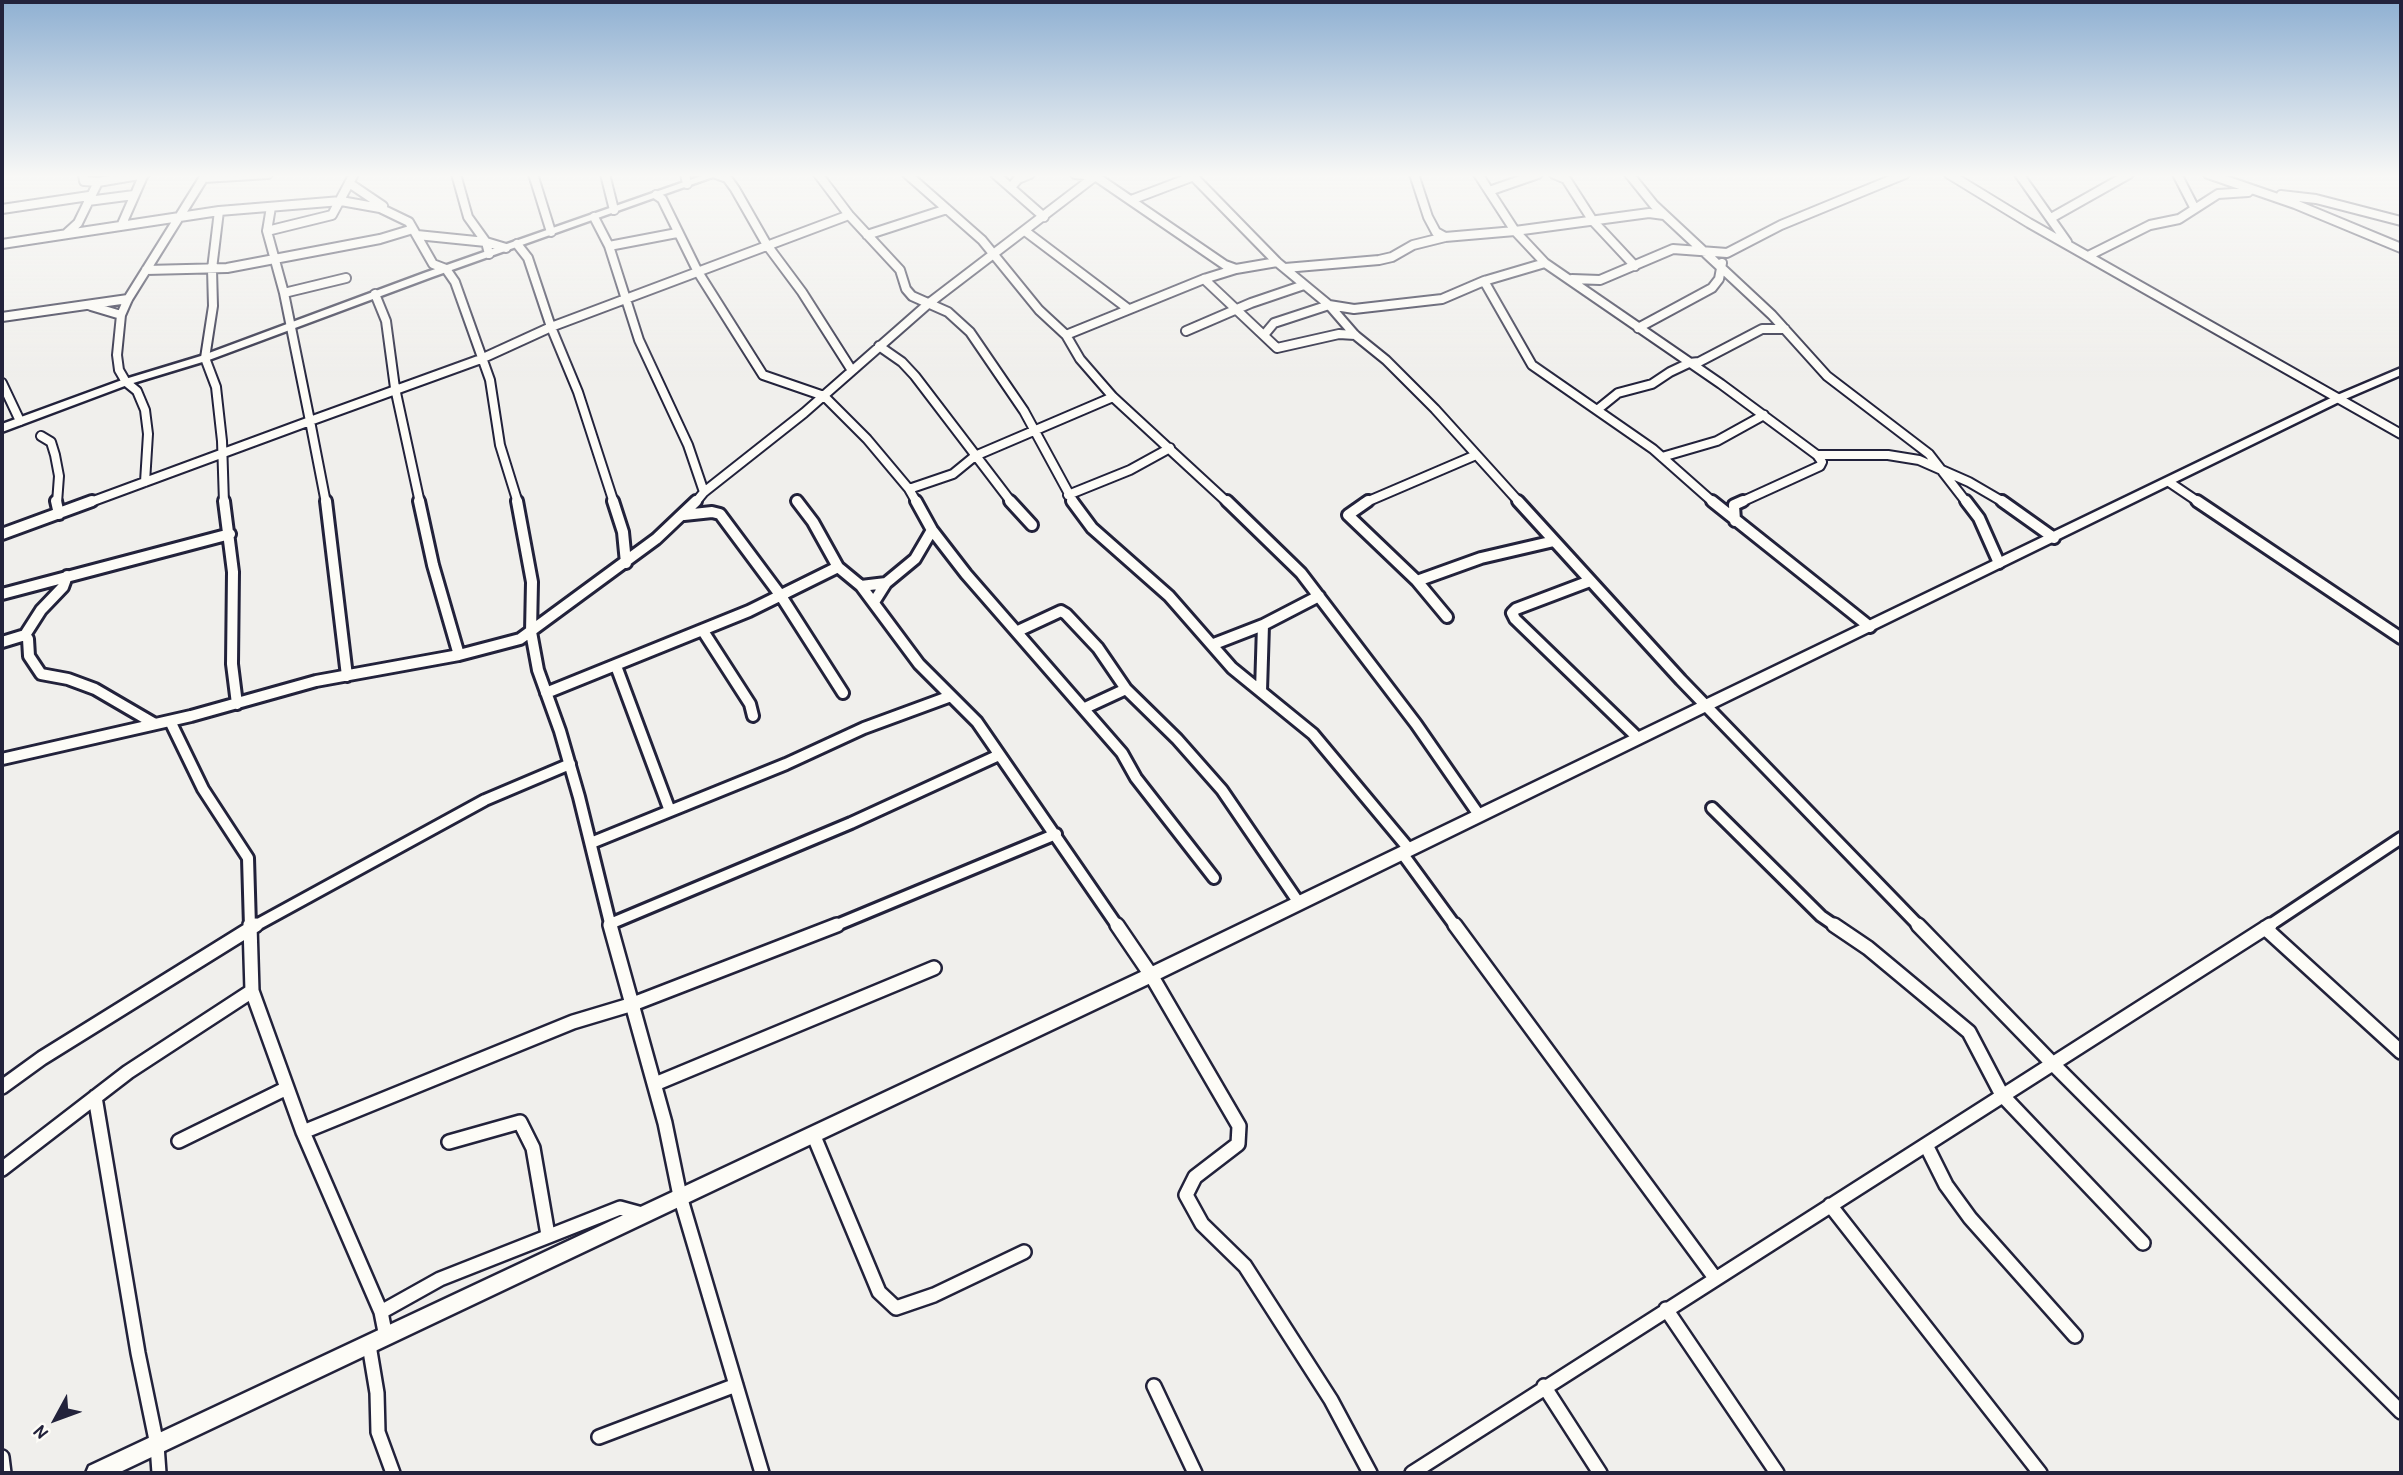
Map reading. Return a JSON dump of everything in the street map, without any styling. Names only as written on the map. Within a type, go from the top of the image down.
[{"type":"street","points":[[145,482],[148,434],[145,410],[137,391],[126,382],[119,370],[117,355],[121,316],[128,299],[163,243]]},
{"type":"street","points":[[215,243],[212,269],[213,306],[205,358],[216,387],[223,453],[222,491],[230,534],[233,572],[232,664],[237,704]]},
{"type":"street","points":[[270,243],[292,325],[329,517],[347,676]]},
{"type":"street","points":[[146,270],[212,269],[363,243]]},
{"type":"street","points":[[421,243],[433,264],[446,269],[463,302],[490,380],[500,445],[522,517],[532,582],[531,632],[538,670],[570,764],[610,924],[655,1084],[680,1196],[762,1473]]},
{"type":"street","points":[[486,243],[489,254]]},
{"type":"street","points":[[489,243],[506,248]]},
{"type":"street","points":[[2,428],[126,382],[205,358],[520,243]]},
{"type":"street","points":[[607,243],[639,340],[688,445],[704,492]]},
{"type":"street","points":[[609,246],[626,243]]},
{"type":"street","points":[[683,243],[698,272],[763,375],[824,396],[867,439],[909,489],[932,530],[976,587],[1018,631],[1122,753],[1136,778],[1214,878]]},
{"type":"street","points":[[2,534],[395,388],[481,359],[551,327],[773,243]]},
{"type":"street","points":[[874,243],[900,270],[906,289],[955,318],[970,332],[1036,431],[1068,495],[1092,528],[1169,596],[1233,668],[1312,734],[1405,851],[1715,1278]]},
{"type":"street","points":[[984,243],[1038,310],[1066,335],[1080,359],[1113,397],[1277,547],[1319,596],[1416,724],[1479,815]]},
{"type":"street","points":[[2,759],[170,721],[317,681],[510,644],[531,632],[684,515],[704,492],[824,396],[851,369],[928,304],[1008,243]]},
{"type":"street","points":[[1039,243],[1127,307]]},
{"type":"street","points":[[1191,243],[1226,268],[1236,269],[1277,262]]},
{"type":"street","points":[[1258,243],[1277,262],[1329,305],[1355,335],[1403,376],[1707,707],[2052,1063],[2401,1412]]},
{"type":"street","points":[[1285,268],[1378,260],[1419,243]]},
{"type":"street","points":[[1526,243],[1545,263],[1764,415],[1817,455],[1822,462],[1820,466],[1734,505],[1735,521]]},
{"type":"street","points":[[1613,243],[1635,266]]},
{"type":"street","points":[[1695,243],[1786,329],[1837,385],[1898,428],[1942,468],[1979,518],[1998,563]]},
{"type":"street","points":[[1567,279],[1600,280],[1673,249],[1727,253],[1747,243]]},
{"type":"street","points":[[2088,256],[2115,243]]},
{"type":"street","points":[[517,244],[523,248],[528,258],[551,327],[578,392],[623,532],[625,562]]},
{"type":"street","points":[[2068,244],[2401,434]]},
{"type":"street","points":[[767,245],[802,292],[851,369]]},
{"type":"street","points":[[1638,328],[1712,288],[1719,279],[1727,253]]},
{"type":"street","points":[[694,260],[712,266]]},
{"type":"street","points":[[1264,335],[1274,323],[1329,305],[1353,309],[1443,299],[1484,281],[1545,263]]},
{"type":"street","points":[[1066,335],[1127,307],[1204,279],[1226,268]]},
{"type":"street","points":[[284,293],[346,278]]},
{"type":"street","points":[[1204,279],[1277,348],[1339,334],[1355,335]]},
{"type":"street","points":[[1484,281],[1532,365],[1662,457],[1735,521],[1870,627]]},
{"type":"street","points":[[1186,331],[1304,285]]},
{"type":"street","points":[[375,294],[386,321],[395,388],[433,565],[459,655]]},
{"type":"street","points":[[2,317],[128,299]]},
{"type":"street","points":[[91,306],[121,316]]},
{"type":"street","points":[[918,313],[940,309]]},
{"type":"street","points":[[1339,334],[1353,309]]},
{"type":"street","points":[[1597,410],[1618,393],[1652,384],[1689,363],[1699,362],[1762,329],[1786,329]]},
{"type":"street","points":[[879,346],[902,362],[915,376],[975,456],[1032,525]]},
{"type":"street","points":[[96,1473],[1151,975],[2339,398],[2401,371]]},
{"type":"street","points":[[2,383],[20,421]]},
{"type":"street","points":[[909,489],[953,474],[975,456],[1113,397]]},
{"type":"street","points":[[1662,457],[1717,441],[1764,415]]},
{"type":"street","points":[[41,436],[51,442],[55,455],[59,476],[56,499],[59,514]]},
{"type":"street","points":[[1068,495],[1130,470],[1170,448]]},
{"type":"street","points":[[1817,455],[1906,457],[1942,468],[2004,502],[2054,538]]},
{"type":"street","points":[[1447,617],[1417,582],[1350,519],[1350,511],[1476,456]]},
{"type":"street","points":[[2168,482],[2401,638]]},
{"type":"street","points":[[797,501],[813,522],[838,567],[861,586],[919,664],[977,722],[1151,975],[1239,1126],[1238,1144],[1195,1177],[1186,1195],[1202,1224],[1245,1266],[1331,1400],[1370,1473]]},
{"type":"street","points":[[684,515],[712,512],[720,514],[781,596],[843,693]]},
{"type":"street","points":[[874,602],[886,583],[915,559],[932,530]]},
{"type":"street","points":[[2,594],[230,534]]},
{"type":"street","points":[[1417,582],[1481,558],[1554,541]]},
{"type":"street","points":[[546,693],[703,631],[838,567]]},
{"type":"street","points":[[2,642],[24,635],[41,610],[63,587],[67,576]]},
{"type":"street","points":[[1590,581],[1516,608],[1512,613],[1515,619],[1638,738]]},
{"type":"street","points":[[861,586],[886,583]]},
{"type":"street","points":[[1214,644],[1263,625],[1319,596]]},
{"type":"street","points":[[1018,631],[1061,611],[1098,648],[1126,689],[1168,729],[1222,790],[1299,903]]},
{"type":"street","points":[[1261,691],[1263,625]]},
{"type":"street","points":[[703,631],[750,704],[753,716]]},
{"type":"street","points":[[24,635],[28,639],[29,656],[41,674],[68,679],[95,689],[155,724]]},
{"type":"street","points":[[616,666],[670,811]]},
{"type":"street","points":[[1085,708],[1126,689]]},
{"type":"street","points":[[590,843],[864,728],[951,696]]},
{"type":"street","points":[[170,721],[204,789],[248,858],[252,991],[303,1132],[381,1312],[386,1337]]},
{"type":"street","points":[[610,924],[813,839],[999,755]]},
{"type":"street","points":[[2,1087],[42,1058],[249,929],[485,800],[570,764]]},
{"type":"street","points":[[1712,808],[1821,916],[1868,948],[1969,1032],[2002,1095],[2143,1243]]},
{"type":"street","points":[[303,1132],[573,1022],[633,1004],[786,946],[1056,834]]},
{"type":"street","points":[[1412,1473],[1544,1386],[2265,928],[2401,838]]},
{"type":"street","points":[[2265,928],[2401,1052]]},
{"type":"street","points":[[655,1084],[934,968]]},
{"type":"street","points":[[2,1169],[94,1097],[167,1045],[252,991]]},
{"type":"street","points":[[179,1141],[286,1087]]},
{"type":"street","points":[[94,1097],[138,1353],[157,1445],[159,1473]]},
{"type":"street","points":[[449,1142],[520,1122],[533,1147],[548,1235]]},
{"type":"street","points":[[813,1134],[879,1292],[896,1308],[934,1294],[1024,1252]]},
{"type":"street","points":[[1926,1145],[1946,1185],[1970,1218],[2074,1336]]},
{"type":"street","points":[[1830,1205],[2040,1473]]},
{"type":"street","points":[[381,1312],[440,1279],[548,1235],[620,1208],[642,1214]]},
{"type":"street","points":[[1666,1309],[1777,1473]]},
{"type":"street","points":[[369,1345],[377,1393],[378,1432],[393,1473]]},
{"type":"street","points":[[599,1437],[736,1385]]},
{"type":"street","points":[[1154,1386],[1195,1473]]},
{"type":"street","points":[[1544,1386],[1601,1473]]},
{"type":"street","points":[[2,1457],[4,1473]]}]
